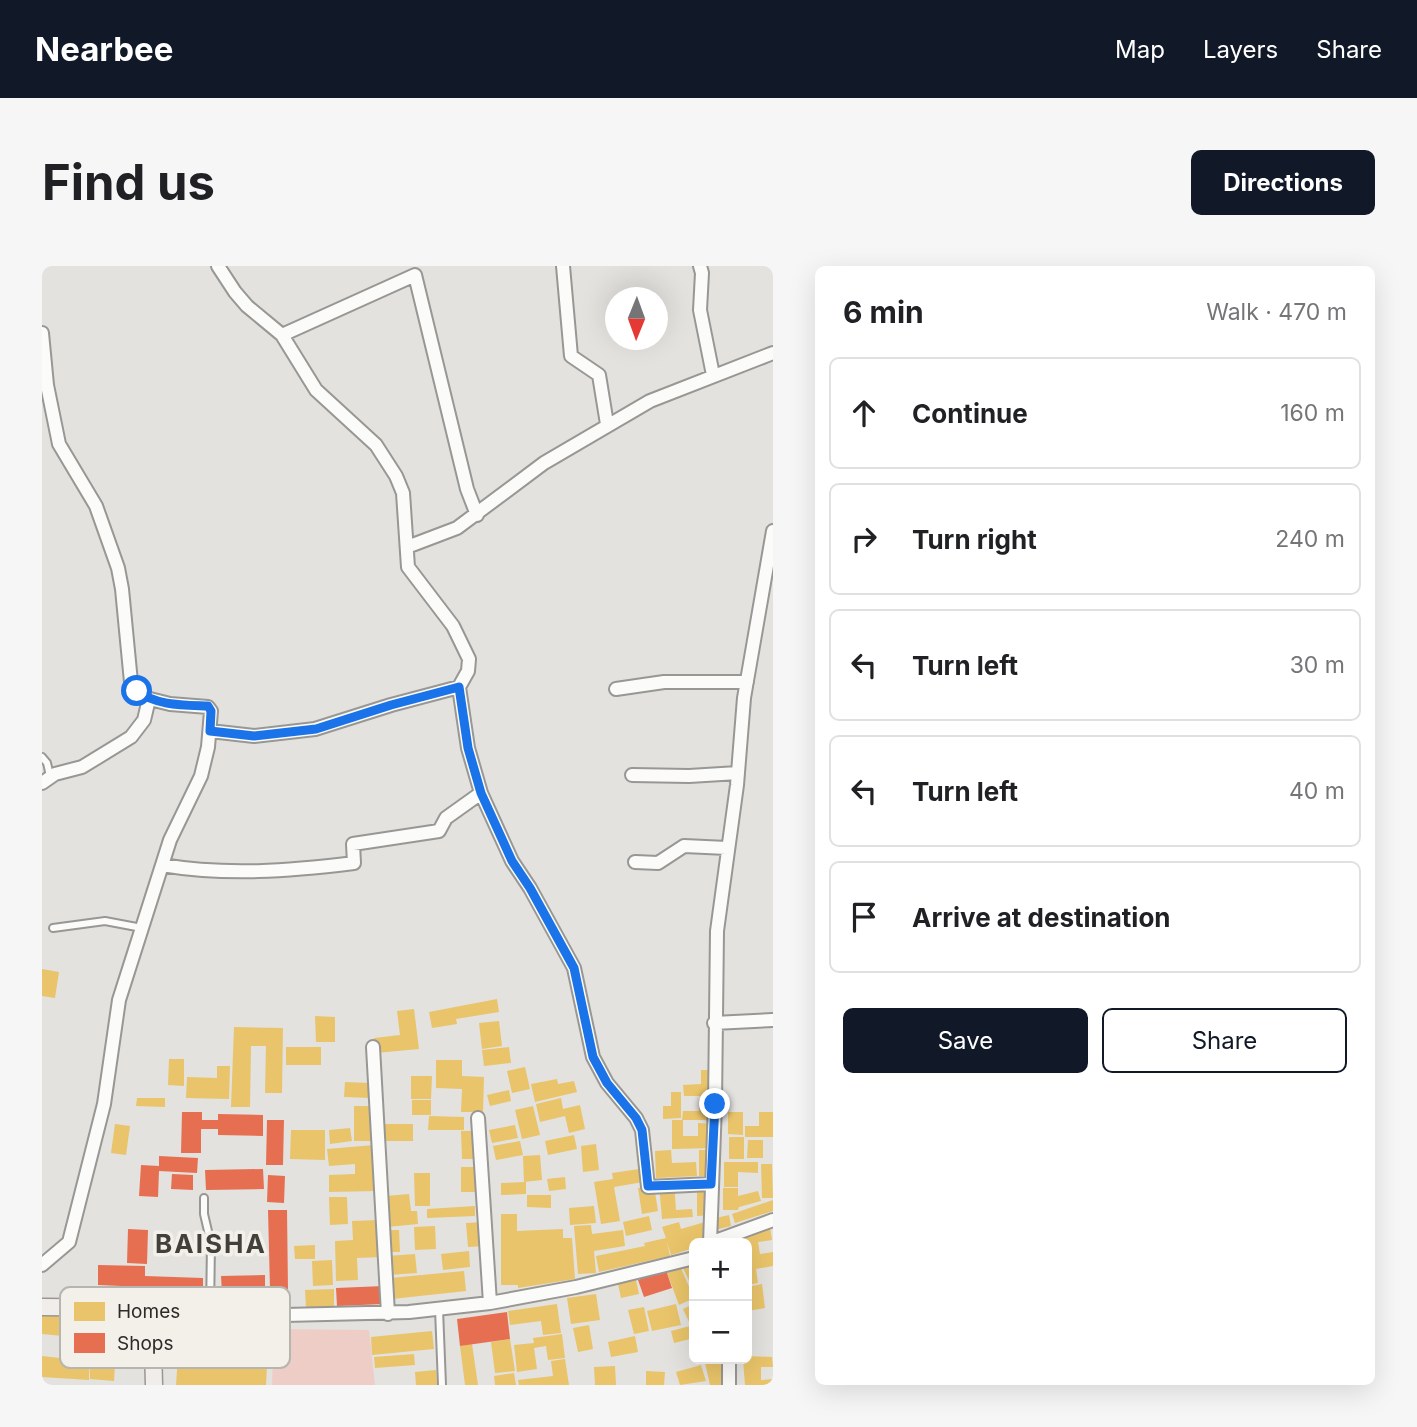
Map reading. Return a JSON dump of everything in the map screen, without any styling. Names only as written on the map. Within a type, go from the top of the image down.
[{"type":"main road","points":[[42,1307],[60,1307]]},
{"type":"street","points":[[218,266],[247,306],[282,335],[316,390],[376,445],[387,460],[403,493],[408,567],[453,626],[469,659],[468,671],[459,687],[468,748],[481,793],[512,861],[574,968],[593,1057],[607,1083],[636,1118],[642,1130],[648,1186],[711,1184]]},
{"type":"street","points":[[563,266],[571,356],[599,375],[607,424]]},
{"type":"street","points":[[700,266],[700,310],[713,374]]},
{"type":"street","points":[[282,335],[415,275],[467,489],[477,515]]},
{"type":"street","points":[[42,333],[47,385],[60,444],[96,506],[122,589],[131,682],[137,691],[149,699],[170,704],[208,706],[211,711],[201,776],[176,827],[162,865],[119,1000],[104,1104],[69,1242],[42,1265]]},
{"type":"street","points":[[407,547],[457,528],[518,481],[607,424],[650,401],[713,374],[773,355],[773,346]]},
{"type":"street","points":[[710,1238],[717,930],[747,682],[769,591],[773,531]]},
{"type":"street","points":[[616,689],[664,682],[747,682]]},
{"type":"street","points":[[210,731],[254,736],[316,729],[459,687]]},
{"type":"street","points":[[46,780],[82,766],[131,737],[144,720],[149,699]]},
{"type":"street","points":[[632,775],[737,773]]},
{"type":"street","points":[[162,865],[243,873],[288,872],[354,863],[353,844],[439,831],[446,818],[481,793]]},
{"type":"street","points":[[635,862],[658,863],[684,846],[727,848]]},
{"type":"street","points":[[714,1023],[773,1020]]},
{"type":"street","points":[[373,1047],[388,1314]]},
{"type":"street","points":[[478,1118],[490,1303]]},
{"type":"street","points":[[724,1238],[773,1220]]},
{"type":"street","points":[[290,1315],[388,1314],[490,1303],[612,1279],[689,1259]]},
{"type":"street","points":[[729,1364],[729,1385]]},
{"type":"lane","points":[[42,757],[47,763],[46,780]]},
{"type":"lane","points":[[53,928],[105,921],[142,928]]},
{"type":"lane","points":[[204,1198],[204,1214],[211,1244],[210,1287]]},
{"type":"lane","points":[[439,1309],[442,1385]]},
{"type":"shaded area","points":[[290,1329],[369,1330],[375,1385],[272,1385],[273,1368],[290,1368]]},
{"type":"building: Homes","points":[[42,969],[59,972],[55,998],[42,996]]},
{"type":"building: Homes","points":[[497,999],[499,1012],[456,1019],[457,1024],[432,1028],[429,1012]]},
{"type":"building: Homes","points":[[414,1009],[419,1049],[376,1053],[374,1038],[400,1035],[397,1011]]},
{"type":"building: Homes","points":[[315,1016],[335,1017],[335,1042],[316,1042]]},
{"type":"building: Homes","points":[[499,1021],[502,1046],[482,1049],[479,1023]]},
{"type":"building: Homes","points":[[234,1027],[283,1028],[282,1093],[265,1093],[266,1046],[251,1046],[250,1107],[231,1107]]},
{"type":"building: Homes","points":[[286,1047],[321,1047],[321,1065],[286,1065]]},
{"type":"building: Homes","points":[[509,1047],[511,1063],[484,1066],[482,1050]]},
{"type":"building: Homes","points":[[169,1059],[184,1059],[184,1086],[168,1085]]},
{"type":"building: Homes","points":[[436,1060],[462,1060],[462,1076],[484,1077],[483,1112],[461,1112],[462,1089],[436,1088]]},
{"type":"building: Homes","points":[[217,1066],[230,1066],[229,1099],[186,1098],[187,1077],[217,1078]]},
{"type":"building: Homes","points":[[525,1067],[530,1089],[512,1093],[507,1071]]},
{"type":"building: Homes","points":[[701,1070],[717,1070],[718,1096],[684,1096],[683,1085],[701,1084]]},
{"type":"building: Homes","points":[[411,1076],[432,1076],[431,1099],[411,1099]]},
{"type":"building: Homes","points":[[557,1079],[558,1084],[574,1081],[577,1092],[535,1102],[531,1084]]},
{"type":"building: Homes","points":[[345,1082],[370,1083],[370,1098],[344,1097]]},
{"type":"building: Homes","points":[[509,1090],[511,1101],[490,1106],[487,1095]]},
{"type":"building: Homes","points":[[671,1092],[681,1092],[681,1118],[663,1119],[663,1106],[671,1106]]},
{"type":"building: Homes","points":[[137,1098],[165,1098],[165,1107],[136,1106]]},
{"type":"building: Homes","points":[[561,1098],[563,1109],[580,1105],[585,1129],[569,1133],[565,1116],[540,1122],[536,1104]]},
{"type":"building: Homes","points":[[699,1099],[718,1099],[718,1120],[682,1120],[683,1111],[699,1111]]},
{"type":"building: Homes","points":[[412,1100],[431,1100],[431,1115],[412,1115]]},
{"type":"building: Homes","points":[[354,1106],[372,1106],[372,1141],[354,1141]]},
{"type":"building: Homes","points":[[533,1106],[540,1135],[522,1139],[515,1110]]},
{"type":"building: Homes","points":[[728,1112],[743,1112],[743,1135],[728,1134]]},
{"type":"building: Homes","points":[[759,1112],[773,1112],[773,1137],[745,1137],[745,1126],[759,1126]]},
{"type":"building: Homes","points":[[429,1116],[464,1117],[464,1130],[428,1130]]},
{"type":"building: Homes","points":[[672,1120],[683,1120],[683,1136],[698,1136],[698,1123],[717,1124],[717,1148],[672,1149]]},
{"type":"building: Homes","points":[[115,1124],[130,1126],[126,1155],[111,1153]]},
{"type":"building: Homes","points":[[384,1124],[413,1124],[413,1141],[384,1141]]},
{"type":"building: Homes","points":[[515,1125],[518,1138],[492,1143],[489,1130]]},
{"type":"building: Homes","points":[[350,1128],[352,1141],[330,1144],[329,1130]]},
{"type":"building: Homes","points":[[291,1130],[325,1130],[325,1160],[290,1159]]},
{"type":"building: Homes","points":[[461,1131],[478,1131],[479,1159],[462,1159]]},
{"type":"building: Homes","points":[[574,1135],[577,1149],[548,1155],[545,1141]]},
{"type":"building: Homes","points":[[729,1137],[744,1137],[744,1159],[729,1159]]},
{"type":"building: Homes","points":[[748,1140],[763,1140],[763,1158],[747,1158]]},
{"type":"building: Homes","points":[[520,1141],[523,1155],[496,1160],[493,1146]]},
{"type":"building: Homes","points":[[596,1144],[599,1170],[583,1172],[581,1146]]},
{"type":"building: Homes","points":[[374,1145],[376,1191],[329,1192],[329,1175],[355,1174],[355,1164],[329,1166],[327,1149]]},
{"type":"building: Homes","points":[[671,1150],[672,1163],[696,1162],[697,1176],[656,1178],[655,1151]]},
{"type":"building: Homes","points":[[699,1150],[714,1150],[713,1176],[699,1176]]},
{"type":"building: Homes","points":[[540,1155],[542,1180],[524,1182],[523,1156]]},
{"type":"building: Homes","points":[[724,1162],[758,1162],[758,1173],[738,1172],[738,1187],[724,1187]]},
{"type":"building: Homes","points":[[761,1164],[772,1164],[773,1198],[762,1198]]},
{"type":"building: Homes","points":[[461,1167],[477,1167],[477,1192],[461,1192]]},
{"type":"building: Homes","points":[[646,1168],[649,1181],[614,1187],[620,1221],[601,1224],[594,1182],[613,1179],[612,1173]]},
{"type":"building: Homes","points":[[414,1173],[430,1173],[430,1206],[415,1206]]},
{"type":"building: Homes","points":[[565,1177],[566,1189],[549,1191],[547,1179]]},
{"type":"building: Homes","points":[[526,1182],[526,1194],[501,1195],[501,1183]]},
{"type":"building: Homes","points":[[674,1182],[676,1210],[692,1209],[693,1217],[662,1219],[659,1184]]},
{"type":"building: Homes","points":[[697,1184],[712,1184],[712,1215],[697,1216]]},
{"type":"building: Homes","points":[[654,1186],[658,1211],[642,1214],[638,1188]]},
{"type":"building: Homes","points":[[723,1188],[738,1188],[738,1196],[758,1191],[761,1201],[739,1207],[738,1210],[723,1210]]},
{"type":"building: Homes","points":[[409,1194],[411,1211],[417,1211],[418,1224],[387,1227],[386,1196]]},
{"type":"building: Homes","points":[[527,1195],[551,1195],[551,1208],[527,1207]]},
{"type":"building: Homes","points":[[329,1197],[347,1197],[348,1224],[330,1225]]},
{"type":"building: Homes","points":[[773,1200],[773,1211],[735,1223],[732,1214]]},
{"type":"building: Homes","points":[[475,1206],[475,1216],[427,1218],[427,1209]]},
{"type":"building: Homes","points":[[594,1206],[596,1223],[570,1225],[569,1208]]},
{"type":"building: Homes","points":[[501,1214],[517,1214],[517,1231],[563,1229],[563,1238],[572,1238],[575,1279],[518,1288],[518,1285],[501,1285]]},
{"type":"building: Homes","points":[[729,1215],[731,1226],[710,1231],[707,1220]]},
{"type":"building: Homes","points":[[649,1216],[652,1230],[626,1236],[623,1222]]},
{"type":"building: Homes","points":[[379,1220],[381,1257],[357,1258],[358,1280],[336,1281],[335,1241],[353,1240],[352,1221]]},
{"type":"building: Homes","points":[[484,1222],[485,1246],[468,1247],[466,1223]]},
{"type":"building: Homes","points":[[679,1222],[681,1229],[705,1222],[708,1238],[689,1238],[689,1250],[671,1255],[667,1242],[670,1256],[599,1272],[596,1256],[645,1246],[644,1243],[666,1238],[662,1227]]},
{"type":"building: Homes","points":[[591,1225],[592,1234],[623,1230],[625,1246],[594,1251],[596,1273],[578,1274],[574,1226]]},
{"type":"building: Homes","points":[[435,1226],[436,1249],[415,1250],[414,1227]]},
{"type":"building: Homes","points":[[770,1227],[772,1240],[758,1242],[760,1254],[773,1252],[773,1266],[756,1269],[758,1283],[752,1284],[752,1238],[732,1238],[732,1235]]},
{"type":"building: Homes","points":[[386,1230],[399,1230],[400,1252],[388,1252]]},
{"type":"building: Homes","points":[[315,1245],[315,1259],[295,1259],[294,1246]]},
{"type":"building: Homes","points":[[469,1251],[470,1267],[443,1270],[441,1254]]},
{"type":"building: Homes","points":[[415,1254],[417,1273],[389,1275],[387,1256]]},
{"type":"building: Homes","points":[[332,1260],[333,1285],[313,1286],[312,1261]]},
{"type":"building: Homes","points":[[689,1265],[689,1281],[683,1268]]},
{"type":"building: Homes","points":[[680,1266],[689,1287],[689,1300],[679,1305],[666,1270]]},
{"type":"building: Homes","points":[[464,1271],[466,1291],[392,1299],[390,1278]]},
{"type":"building: Homes","points":[[636,1280],[639,1294],[621,1298],[618,1284]]},
{"type":"building: Homes","points":[[762,1284],[765,1308],[752,1310],[752,1286]]},
{"type":"building: Homes","points":[[334,1289],[334,1307],[306,1308],[305,1290]]},
{"type":"building: Homes","points":[[596,1294],[600,1320],[571,1324],[567,1298]]},
{"type":"building: Homes","points":[[557,1304],[561,1333],[543,1335],[541,1321],[510,1325],[508,1311]]},
{"type":"building: Homes","points":[[676,1304],[681,1325],[652,1331],[647,1311]]},
{"type":"building: Homes","points":[[689,1306],[689,1322],[683,1309]]},
{"type":"building: Homes","points":[[644,1307],[649,1331],[634,1334],[628,1310]]},
{"type":"building: Homes","points":[[42,1310],[60,1312],[60,1336],[42,1334]]},
{"type":"building: Homes","points":[[589,1325],[593,1349],[578,1352],[573,1328]]},
{"type":"building: Homes","points":[[689,1326],[689,1339],[674,1343],[671,1331]]},
{"type":"building: Homes","points":[[432,1331],[434,1349],[372,1355],[371,1337]]},
{"type":"building: Homes","points":[[562,1334],[565,1358],[548,1360],[546,1346],[534,1348],[537,1369],[517,1372],[514,1345],[534,1343],[533,1338]]},
{"type":"building: Homes","points":[[635,1336],[638,1352],[611,1357],[608,1342]]},
{"type":"building: Homes","points":[[510,1339],[515,1371],[495,1373],[491,1342]]},
{"type":"building: Homes","points":[[472,1344],[478,1385],[465,1385],[460,1346]]},
{"type":"building: Homes","points":[[414,1354],[415,1365],[375,1368],[374,1357]]},
{"type":"building: Homes","points":[[42,1356],[60,1358],[60,1368],[89,1368],[89,1380],[42,1377]]},
{"type":"building: Homes","points":[[752,1356],[772,1357],[773,1367],[761,1367],[761,1380],[773,1379],[773,1385],[745,1385],[743,1364],[752,1364]]},
{"type":"building: Homes","points":[[565,1359],[569,1385],[519,1385],[518,1380],[553,1376],[551,1361]]},
{"type":"building: Homes","points":[[705,1364],[722,1364],[726,1385],[710,1385]]},
{"type":"building: Homes","points":[[701,1365],[706,1381],[680,1385],[676,1372]]},
{"type":"building: Homes","points":[[615,1366],[616,1385],[595,1385],[594,1367]]},
{"type":"building: Homes","points":[[90,1368],[115,1368],[114,1381],[90,1379]]},
{"type":"building: Homes","points":[[177,1368],[267,1368],[266,1385],[176,1385]]},
{"type":"building: Homes","points":[[436,1370],[437,1385],[416,1385],[415,1372]]},
{"type":"building: Homes","points":[[646,1371],[665,1372],[664,1385],[646,1385]]},
{"type":"building: Homes","points":[[514,1373],[516,1385],[495,1385],[494,1376]]},
{"type":"building: Shops","points":[[182,1112],[202,1112],[202,1120],[218,1120],[218,1114],[263,1115],[263,1136],[218,1135],[218,1129],[201,1129],[201,1153],[181,1153]]},
{"type":"building: Shops","points":[[267,1120],[284,1120],[283,1165],[266,1165]]},
{"type":"building: Shops","points":[[159,1156],[198,1158],[197,1173],[159,1171],[158,1197],[139,1196],[141,1165],[159,1166]]},
{"type":"building: Shops","points":[[263,1169],[264,1189],[206,1190],[205,1170]]},
{"type":"building: Shops","points":[[172,1174],[193,1175],[193,1190],[171,1189]]},
{"type":"building: Shops","points":[[268,1175],[285,1176],[284,1203],[267,1202]]},
{"type":"building: Shops","points":[[268,1210],[287,1210],[288,1287],[270,1287]]},
{"type":"building: Shops","points":[[128,1229],[148,1230],[147,1264],[127,1263]]},
{"type":"building: Shops","points":[[98,1265],[145,1266],[145,1276],[203,1278],[203,1287],[98,1285]]},
{"type":"building: Shops","points":[[666,1270],[672,1288],[644,1297],[638,1280]]},
{"type":"building: Shops","points":[[265,1275],[265,1287],[222,1287],[221,1276]]},
{"type":"building: Shops","points":[[384,1286],[384,1304],[337,1306],[336,1288]]},
{"type":"building: Shops","points":[[507,1312],[510,1339],[460,1346],[457,1319]]},
{"type":"district","name":"BAISHA","points":[[211,1243]]},
{"type":"route","points":[[137,691],[146,698],[170,704],[208,706],[211,711],[210,731],[254,736],[316,729],[459,687],[468,748],[481,793],[512,861],[574,968],[593,1057],[607,1083],[636,1118],[642,1130],[648,1186],[711,1184],[715,1104]]}]
